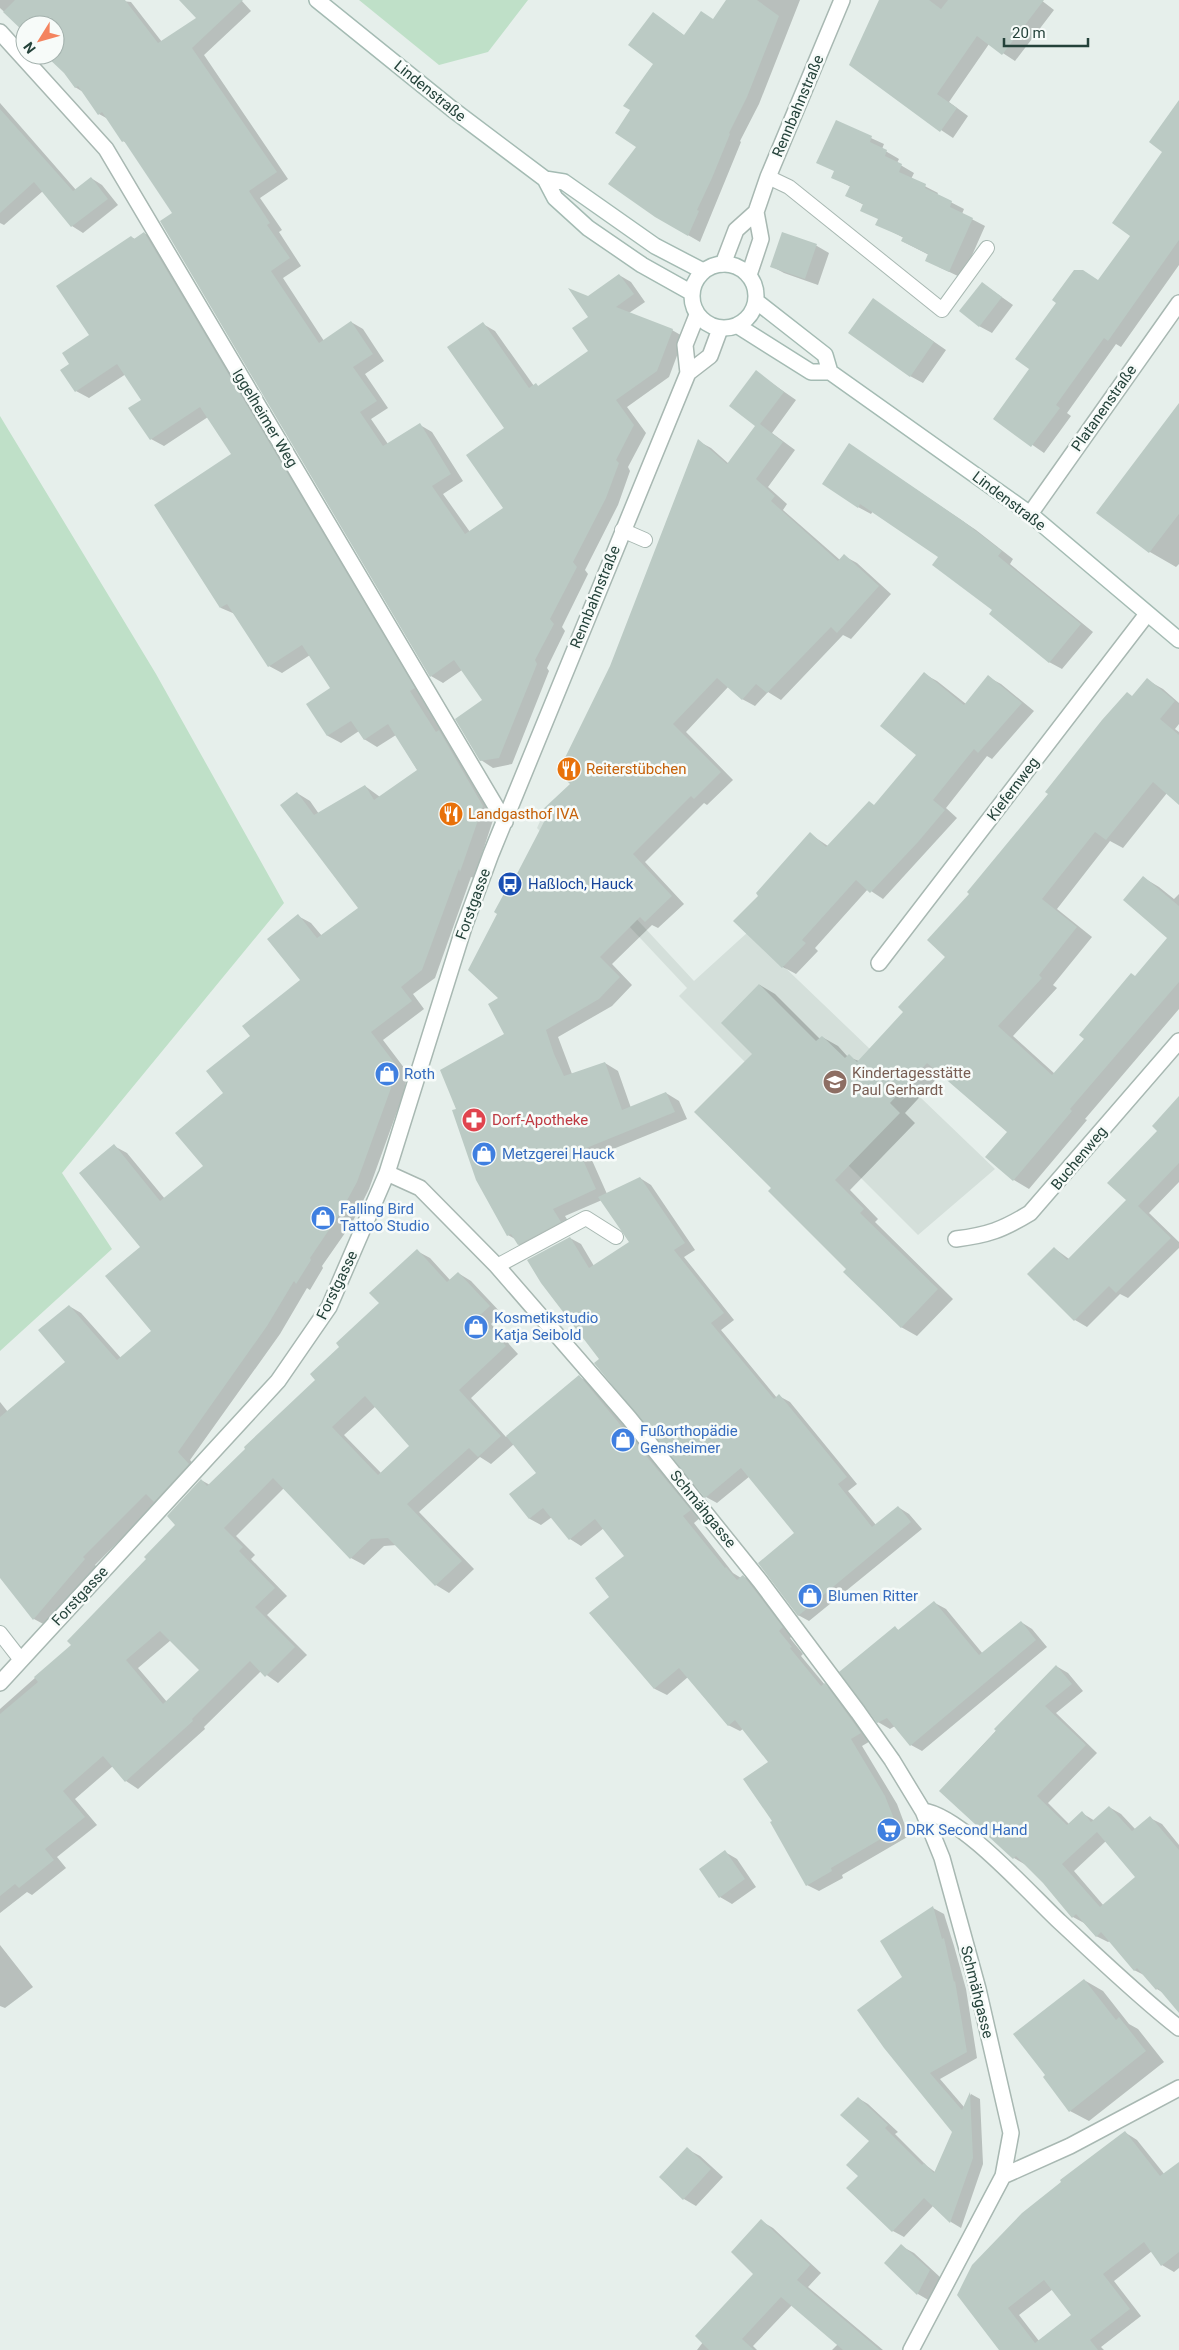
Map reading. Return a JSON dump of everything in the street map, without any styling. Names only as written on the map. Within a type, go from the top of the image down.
[{"type":"street","name":"Lindenstraße","points":[[317,0],[452,110],[545,179],[555,198],[588,228],[642,265],[692,293]]},
{"type":"street","name":"Rennbahnstraße","points":[[723,264],[736,230],[756,212],[768,177],[842,0]]},
{"type":"street","name":"Iggelheimer Weg","points":[[0,32],[106,148],[505,822]]},
{"type":"street","name":"Lindenstraße","points":[[545,179],[564,182],[655,246],[703,271]]},
{"type":"street","name":"Rennbahnstraße","points":[[748,275],[761,239],[756,212]]},
{"type":"street","points":[[723,264],[733,265],[748,275],[754,283],[756,301],[750,315],[738,326],[720,329],[703,322],[697,315],[692,304],[692,293],[697,277],[703,271],[723,264]]},
{"type":"street","name":"Lindenstraße","points":[[756,301],[825,355],[830,372]]},
{"type":"street","name":"Platanenstraße","points":[[1030,514],[1179,303]]},
{"type":"street","name":"Rennbahnstraße","points":[[505,822],[622,530],[688,373],[685,345],[697,315]]},
{"type":"street","name":"Lindenstraße","points":[[738,326],[811,372],[830,372],[1030,514],[1179,640]]},
{"type":"street","name":"Rennbahnstraße","points":[[688,373],[710,356],[720,329]]},
{"type":"street","name":"Kiefernweg","points":[[879,963],[1148,614]]},
{"type":"street","name":"Forstgasse","points":[[0,1683],[278,1381],[329,1307],[387,1173],[464,927],[505,822]]},
{"type":"street","name":"Buchenweg","points":[[956,1239],[986,1235],[1004,1229],[1030,1213],[1178,1045]]},
{"type":"street","name":"Schmähgasse","points":[[387,1173],[420,1188],[497,1266],[629,1418],[760,1581],[864,1720],[892,1760],[923,1811],[942,1858],[978,1989],[1011,2133],[1003,2176],[911,2350]]},
{"type":"street","points":[[923,1811],[935,1813],[969,1835],[1121,1979],[1179,2028]]},
{"type":"street","points":[[1003,2176],[1070,2146],[1179,2088]]},
{"type":"lane","points":[[768,177],[789,187],[942,310],[987,248]]},
{"type":"lane","points":[[622,530],[645,540]]},
{"type":"lane","points":[[497,1266],[586,1218],[616,1237]]},
{"type":"lane","points":[[0,1633],[21,1660]]},
{"type":"shaded area","name":"Kindertagesstätte Paul Gerhardt","points":[[542,817],[694,981],[748,932],[995,1169],[918,1235],[679,996],[687,988],[537,828]]},
{"type":"green space","points":[[359,0],[528,0],[488,52],[439,65]]},
{"type":"green space","points":[[0,416],[156,674],[284,903],[62,1173],[112,1249],[0,1351]]},
{"type":"building","points":[[15,0],[125,0],[158,43],[196,18],[179,0],[243,0],[192,48],[277,172],[249,191],[270,223],[267,225],[290,258],[271,271],[319,343],[351,321],[373,354],[353,367],[377,401],[360,412],[383,446],[420,423],[451,474],[432,486],[465,534],[503,508],[466,455],[504,428],[447,347],[483,322],[529,388],[536,383],[538,386],[588,351],[572,328],[588,317],[568,288],[588,296],[619,274],[634,294],[616,307],[673,329],[657,371],[616,400],[634,425],[616,460],[619,463],[606,498],[573,562],[577,567],[550,619],[554,624],[535,660],[537,664],[499,758],[480,761],[455,719],[482,700],[454,660],[430,677],[160,221],[172,213],[124,141],[122,142],[102,112],[98,115],[78,86],[75,88],[56,65],[65,65],[65,15],[15,15],[15,23],[3,12]]},
{"type":"building","points":[[726,0],[757,0],[779,16],[747,97],[729,133],[712,178],[697,210],[699,211],[688,236],[655,217],[608,184],[636,147],[615,133],[630,110],[623,106],[653,64],[628,45],[653,12],[684,35],[701,11],[713,19]]},
{"type":"building","points":[[879,0],[929,0],[941,9],[948,0],[1044,0],[1002,55],[977,36],[937,94],[957,108],[940,132],[849,65]]},
{"type":"building","points":[[1179,100],[1179,240],[1108,341],[1104,338],[1056,405],[1060,408],[1031,447],[993,419],[1029,369],[1015,359],[1056,303],[1052,300],[1074,270],[1083,270],[1098,280],[1130,236],[1112,223],[1162,152],[1149,142]]},
{"type":"building","points":[[0,109],[73,191],[91,177],[108,199],[71,227],[34,182],[0,213]]},
{"type":"building","points":[[836,120],[872,136],[870,142],[887,150],[885,156],[902,164],[899,172],[926,184],[925,188],[952,201],[950,207],[973,218],[949,272],[925,261],[928,254],[901,241],[903,237],[875,225],[878,219],[860,211],[863,204],[845,196],[850,186],[831,178],[834,171],[816,163]]},
{"type":"building","points":[[144,232],[415,688],[410,691],[436,732],[439,730],[483,806],[422,970],[401,987],[412,1001],[371,1032],[396,1065],[391,1088],[357,1182],[339,1215],[310,1258],[311,1260],[296,1284],[294,1281],[267,1326],[178,1452],[189,1464],[154,1502],[146,1494],[83,1557],[85,1559],[33,1620],[0,1578],[0,1417],[65,1362],[38,1330],[69,1305],[117,1360],[151,1331],[105,1276],[140,1247],[79,1173],[114,1144],[160,1201],[203,1166],[175,1133],[223,1093],[206,1071],[250,1036],[242,1026],[300,980],[267,939],[298,914],[317,938],[358,908],[280,805],[297,792],[314,815],[365,785],[374,800],[417,770],[388,724],[364,740],[351,721],[327,736],[306,704],[330,688],[302,645],[268,667],[227,604],[220,608],[154,505],[231,454],[200,407],[150,440],[128,408],[141,400],[117,364],[75,392],[60,370],[69,364],[62,353],[89,335],[56,286],[131,236],[134,239]]},
{"type":"building","points":[[782,232],[817,244],[805,279],[770,267]]},
{"type":"building","points":[[982,282],[1002,297],[979,327],[959,311]]},
{"type":"building","points":[[873,298],[934,342],[910,377],[848,333]]},
{"type":"building","points":[[756,370],[784,392],[760,424],[783,442],[756,479],[775,496],[771,501],[838,561],[844,554],[879,586],[837,633],[831,627],[767,693],[756,684],[742,700],[717,678],[673,724],[721,772],[694,799],[691,796],[633,854],[672,896],[645,922],[640,917],[600,957],[620,977],[599,999],[546,1030],[564,1076],[605,1062],[622,1110],[666,1092],[675,1112],[579,1151],[596,1189],[553,1209],[561,1222],[518,1245],[511,1234],[507,1236],[476,1180],[452,1110],[456,1109],[440,1070],[504,1034],[488,1004],[498,998],[468,970],[497,914],[494,912],[506,890],[508,891],[546,818],[540,812],[570,784],[558,772],[610,666],[698,439],[727,464],[755,426],[729,406]]},
{"type":"building","points":[[1179,403],[1179,514],[1149,553],[1096,513]]},
{"type":"building","points":[[849,443],[963,521],[1002,551],[998,556],[1081,624],[1049,663],[989,614],[992,610],[932,565],[938,557],[860,504],[858,508],[822,484]]},
{"type":"building","points":[[924,672],[964,705],[988,675],[1022,703],[978,753],[974,749],[933,800],[945,810],[918,842],[870,893],[856,880],[802,940],[806,943],[782,968],[733,921],[758,896],[756,893],[810,832],[826,847],[869,801],[874,805],[916,755],[880,726]]},
{"type":"building","points":[[1147,678],[1175,701],[1160,719],[1179,735],[1179,805],[1153,782],[1106,840],[1095,832],[1042,899],[1077,927],[1039,975],[1042,978],[998,1026],[1052,1075],[1084,1039],[1079,1035],[1131,973],[1135,976],[1167,938],[1123,900],[1143,876],[1179,906],[1179,982],[1070,1109],[1072,1111],[1013,1181],[985,1157],[1007,1132],[927,1063],[890,1103],[900,1113],[835,1180],[864,1209],[860,1213],[938,1289],[901,1328],[843,1272],[846,1269],[768,1191],[771,1188],[694,1112],[752,1054],[721,1023],[759,984],[816,1041],[822,1036],[845,1058],[849,1054],[857,1062],[903,1012],[898,1007],[945,957],[927,940],[969,894],[967,892],[1048,794],[1045,792],[1102,720],[1127,692],[1132,696]]},
{"type":"building","points":[[1179,1096],[1179,1163],[1138,1206],[1171,1238],[1116,1293],[1109,1286],[1074,1321],[1027,1274],[1054,1247],[1067,1260],[1126,1200],[1107,1183],[1157,1131],[1152,1126]]},
{"type":"building","points":[[640,1177],[685,1243],[674,1250],[724,1313],[711,1323],[774,1399],[779,1394],[847,1477],[838,1484],[872,1527],[898,1506],[911,1522],[798,1616],[758,1563],[794,1533],[741,1468],[705,1498],[594,1363],[599,1359],[541,1283],[527,1260],[570,1237],[589,1268],[629,1242],[598,1197]]},
{"type":"building","points":[[417,1249],[447,1282],[458,1272],[490,1306],[479,1316],[506,1346],[459,1390],[501,1436],[478,1457],[469,1448],[407,1504],[462,1561],[435,1586],[388,1538],[371,1539],[350,1559],[273,1478],[224,1528],[243,1547],[239,1551],[275,1588],[255,1607],[295,1647],[265,1677],[250,1661],[192,1719],[193,1721],[125,1782],[103,1756],[63,1791],[85,1817],[45,1849],[54,1860],[19,1888],[15,1884],[0,1896],[0,1714],[38,1682],[34,1677],[71,1645],[67,1641],[146,1559],[144,1557],[175,1525],[167,1516],[201,1479],[207,1486],[245,1449],[244,1447],[315,1380],[310,1374],[339,1347],[336,1343],[379,1303],[369,1293]],"holes":[[[365,1396],[409,1446],[378,1475],[332,1427]],[[160,1631],[199,1670],[163,1704],[126,1660]]]},
{"type":"building","points":[[579,1375],[691,1510],[683,1516],[737,1580],[743,1575],[783,1627],[779,1631],[792,1647],[790,1648],[821,1686],[825,1683],[861,1733],[851,1739],[885,1796],[898,1829],[831,1868],[832,1871],[806,1886],[770,1822],[772,1821],[743,1779],[768,1762],[735,1720],[728,1726],[679,1668],[654,1689],[589,1613],[609,1597],[595,1578],[624,1556],[595,1519],[569,1540],[543,1508],[529,1519],[509,1494],[536,1473],[506,1436]]},
{"type":"building","points":[[934,1601],[979,1655],[1021,1621],[1036,1640],[910,1746],[887,1718],[877,1723],[839,1672],[895,1626],[898,1630]]},
{"type":"building","points":[[1056,1665],[1072,1684],[1045,1706],[1086,1745],[1037,1796],[1067,1825],[1082,1811],[1091,1822],[1109,1806],[1132,1831],[1150,1816],[1179,1850],[1179,2013],[1158,1988],[1156,1990],[1137,1968],[1134,1971],[1101,1932],[1096,1937],[1076,1914],[1072,1918],[1043,1883],[1016,1856],[1013,1859],[939,1791],[996,1731],[994,1729]],"holes":[[[1097,1832],[1135,1877],[1100,1907],[1062,1864]]]},
{"type":"building","points":[[725,1850],[745,1879],[719,1898],[699,1869]]},
{"type":"building","points":[[933,1906],[942,1939],[944,1938],[955,1981],[967,2052],[930,2073],[962,2110],[970,2092],[973,2158],[950,2223],[924,2198],[892,2232],[846,2188],[858,2176],[846,2165],[869,2141],[840,2115],[858,2097],[888,2125],[885,2128],[922,2165],[924,2163],[934,2173],[952,2132],[884,2048],[857,2010],[902,1977],[880,1941]]},
{"type":"building","points":[[1084,1979],[1116,2020],[1119,2017],[1146,2051],[1069,2112],[1043,2077],[1045,2075],[1013,2034]]},
{"type":"building","points":[[1125,2131],[1160,2176],[1179,2162],[1179,2252],[1161,2266],[1144,2242],[1103,2274],[1130,2309],[1090,2340],[1098,2350],[999,2350],[957,2295],[972,2265],[1022,2213],[1061,2182],[1060,2180]],"holes":[[[1044,2280],[1071,2315],[1035,2343],[1008,2308]]]},
{"type":"building","points":[[687,2147],[711,2169],[683,2200],[659,2177]]},
{"type":"building","points":[[761,2219],[810,2265],[797,2280],[880,2350],[843,2350],[781,2297],[742,2339],[754,2350],[709,2350],[695,2336],[753,2274],[731,2252]]},
{"type":"building","points":[[901,2244],[930,2270],[917,2295],[884,2263]]},
{"type":"place","name":"Reiterstübchen","points":[[569,769]]},
{"type":"place","name":"Landgasthof IVA","points":[[451,814]]},
{"type":"place","name":"Haßloch, Hauck","points":[[510,884]]},
{"type":"place","name":"Roth","points":[[387,1074]]},
{"type":"place","name":"Kindertagesstätte Paul Gerhardt","points":[[835,1082]]},
{"type":"place","name":"Dorf-Apotheke","points":[[474,1120]]},
{"type":"place","name":"Metzgerei Hauck","points":[[484,1154]]},
{"type":"place","name":"Falling Bird Tattoo Studio","points":[[323,1218]]},
{"type":"place","name":"Kosmetikstudio Katja Seibold","points":[[476,1327]]},
{"type":"place","name":"Fußorthopädie Gensheimer","points":[[623,1440]]},
{"type":"place","name":"Blumen Ritter","points":[[810,1596]]},
{"type":"place","name":"DRK Second Hand","points":[[889,1830]]}]
